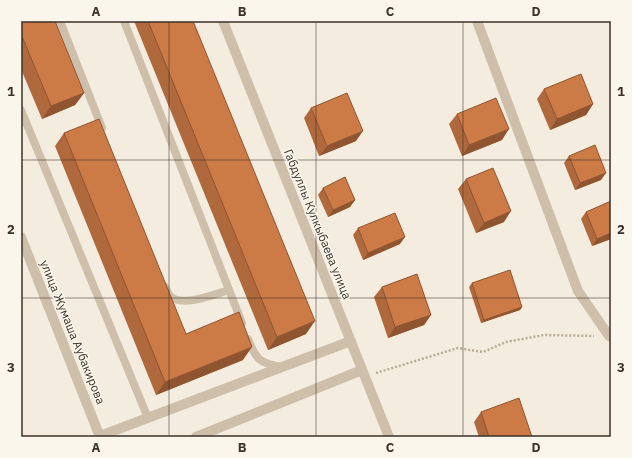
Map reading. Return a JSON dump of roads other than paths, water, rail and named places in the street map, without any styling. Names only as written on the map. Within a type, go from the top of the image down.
[{"type":"street","name":"Габдуллы Кулкыбаева улица","points":[[223,21],[389,437]]},
{"type":"street","points":[[477,21],[578,291],[610,335]]},
{"type":"street","name":"улица Жумаша Аубакирова","points":[[21,237],[100,437]]},
{"type":"street","points":[[100,437],[351,341]]},
{"type":"street","points":[[196,437],[364,373]]},
{"type":"lane","points":[[60,21],[106,138]]},
{"type":"lane","points":[[124,21],[254,355],[267,365],[281,368]]},
{"type":"lane","points":[[21,110],[148,418]]},
{"type":"lane","points":[[161,278],[170,296],[178,300],[188,301],[229,290]]}]
